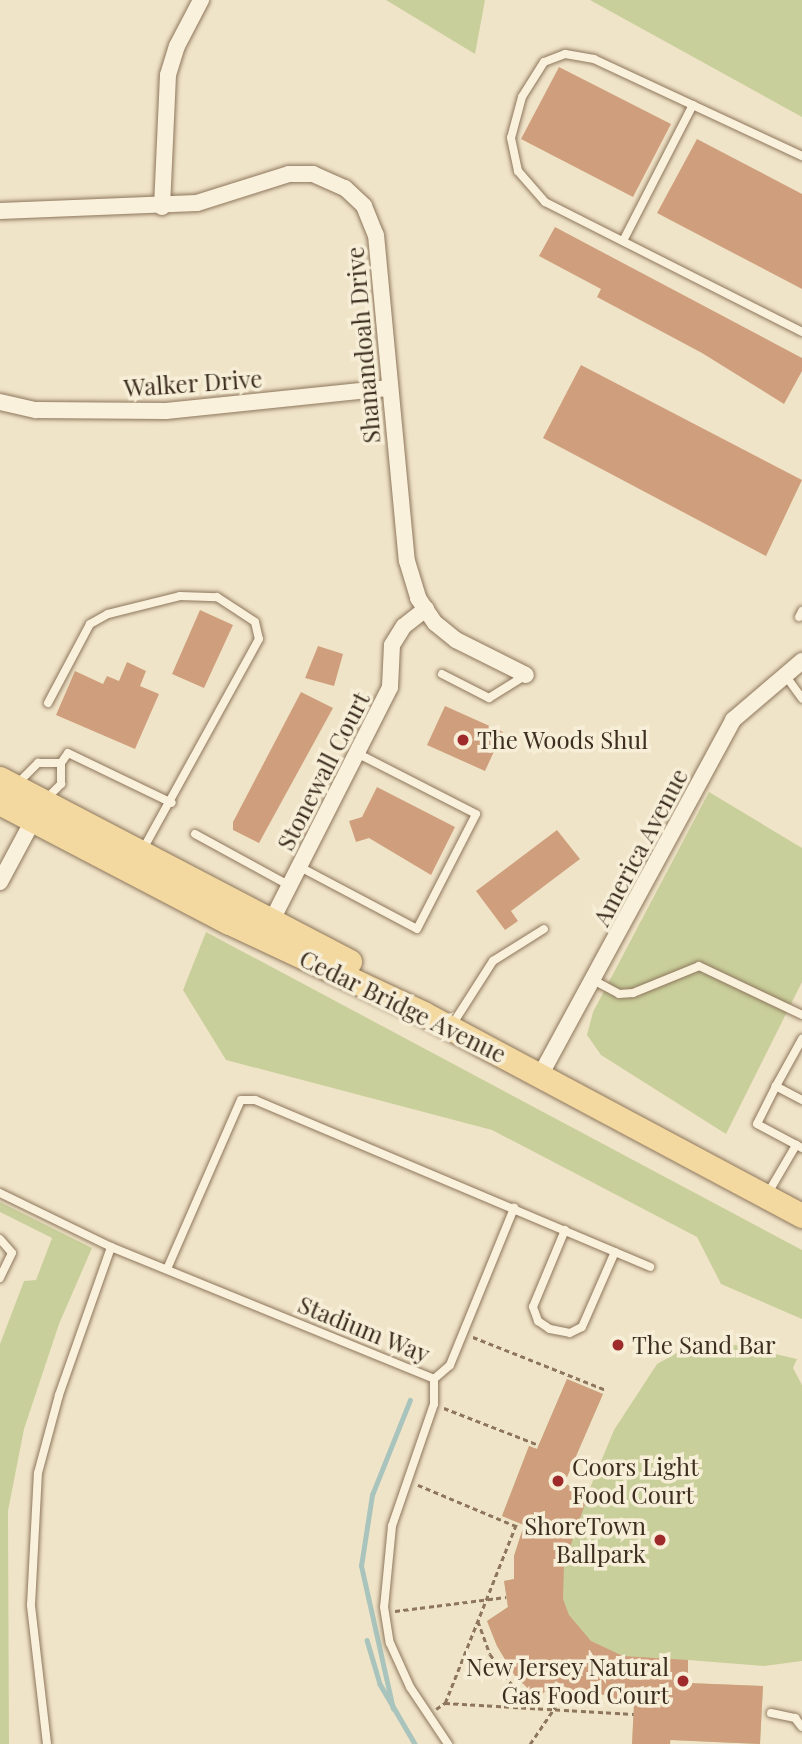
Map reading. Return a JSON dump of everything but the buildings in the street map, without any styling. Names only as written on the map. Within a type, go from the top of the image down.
[{"type":"main road","points":[[4,798],[141,853],[272,920],[388,982],[424,1014]]},
{"type":"main road","name":"Cedar Bridge Avenue","points":[[38,811],[230,923],[424,1014],[541,1074],[802,1216]]},
{"type":"street","points":[[162,207],[168,75],[177,46],[201,0]]},
{"type":"street","name":"Shanandoah Drive","points":[[0,211],[29,207],[162,207],[197,203],[289,174],[313,174],[345,188],[364,206],[376,235],[407,561],[426,609],[456,640],[526,675]]},
{"type":"street","name":"Walker Drive","points":[[0,402],[36,410],[166,411],[390,388]]},
{"type":"street","name":"Stonewall Court","points":[[272,920],[359,754],[390,687],[392,645],[404,626],[426,609]]},
{"type":"street","name":"America Avenue","points":[[541,1074],[595,981],[733,720],[802,661]]},
{"type":"street","points":[[0,882],[38,811]]},
{"type":"lane","points":[[802,156],[594,59],[565,54],[544,62],[522,97],[511,138],[518,171],[545,202],[802,332]]},
{"type":"lane","points":[[622,241],[693,105]]},
{"type":"lane","points":[[48,703],[90,624],[108,614],[180,596],[217,597],[244,611],[255,622],[259,639],[172,803],[141,853]]},
{"type":"lane","points":[[442,674],[489,698],[526,675]]},
{"type":"lane","points":[[785,675],[802,698]]},
{"type":"lane","points":[[38,811],[61,783],[61,763],[68,753],[172,803]]},
{"type":"lane","points":[[300,867],[417,929],[477,814],[359,754]]},
{"type":"lane","points":[[4,798],[27,769],[38,763],[61,763]]},
{"type":"lane","points":[[195,834],[290,886]]},
{"type":"lane","points":[[450,1028],[493,961],[544,929]]},
{"type":"lane","points":[[595,981],[619,994],[633,993],[699,966],[802,1015]]},
{"type":"lane","points":[[766,1196],[799,1146],[757,1124],[802,1039]]},
{"type":"lane","points":[[776,1086],[802,1100]]},
{"type":"lane","points":[[167,1269],[241,1100],[255,1100],[650,1267]]},
{"type":"lane","name":"Stadium Way","points":[[0,1193],[111,1247],[434,1378],[434,1404],[405,1480],[385,1564],[385,1612],[390,1643],[410,1688],[448,1744]]},
{"type":"lane","points":[[434,1378],[450,1365],[514,1208]]},
{"type":"lane","points":[[565,1230],[535,1298],[538,1321],[550,1329],[570,1333],[582,1327],[615,1252]]},
{"type":"lane","points":[[0,1239],[12,1253],[0,1278]]},
{"type":"lane","points":[[47,1744],[31,1605],[38,1474],[59,1395],[111,1247]]},
{"type":"lane","points":[[771,1713],[795,1718],[802,1727]]},
{"type":"path","points":[[463,1333],[606,1390]]},
{"type":"path","points":[[434,1404],[539,1445]]},
{"type":"path","points":[[405,1480],[516,1524],[445,1703],[634,1714]]},
{"type":"path","points":[[385,1612],[506,1597]]},
{"type":"path","points":[[478,1621],[490,1654],[528,1707]]},
{"type":"path","points":[[530,1744],[568,1688]]},
{"type":"green space","points":[[386,0],[485,0],[475,54]]},
{"type":"green space","points":[[590,0],[802,0],[802,117]]},
{"type":"green space","points":[[709,792],[802,848],[802,982],[726,1134],[601,1055],[587,1035],[593,1012]]},
{"type":"green space","points":[[206,932],[802,1250],[802,1319],[721,1284],[697,1237],[492,1130],[226,1060],[183,990]]},
{"type":"green space","points":[[0,1202],[92,1248],[59,1324],[24,1429],[8,1511],[9,1744],[0,1744],[0,1344],[24,1281],[36,1280],[52,1238],[0,1212]]},
{"type":"green space","name":"ShoreTown Ballpark","points":[[704,1338],[797,1359],[793,1368],[802,1385],[802,1661],[764,1666],[688,1660],[688,1683],[763,1686],[760,1744],[671,1740],[670,1744],[632,1744],[634,1704],[581,1688],[576,1694],[556,1681],[538,1698],[515,1676],[497,1646],[487,1621],[508,1607],[504,1581],[514,1579],[514,1556],[524,1525],[502,1516],[529,1446],[537,1449],[567,1379],[603,1394],[564,1483],[588,1493],[614,1430],[657,1364]]},
{"type":"waterway","points":[[393,1709],[361,1566],[372,1495],[410,1400]]},
{"type":"waterway","points":[[367,1640],[380,1684],[415,1744]]},
{"type":"place","name":"The Woods Shul","points":[[463,740]]},
{"type":"place","name":"The Sand Bar","points":[[618,1345]]},
{"type":"place","name":"Coors Light Food Court","points":[[558,1481]]},
{"type":"place","name":"ShoreTown Ballpark","points":[[660,1540]]},
{"type":"place","name":"New Jersey Natural Gas Food Court","points":[[683,1681]]}]
